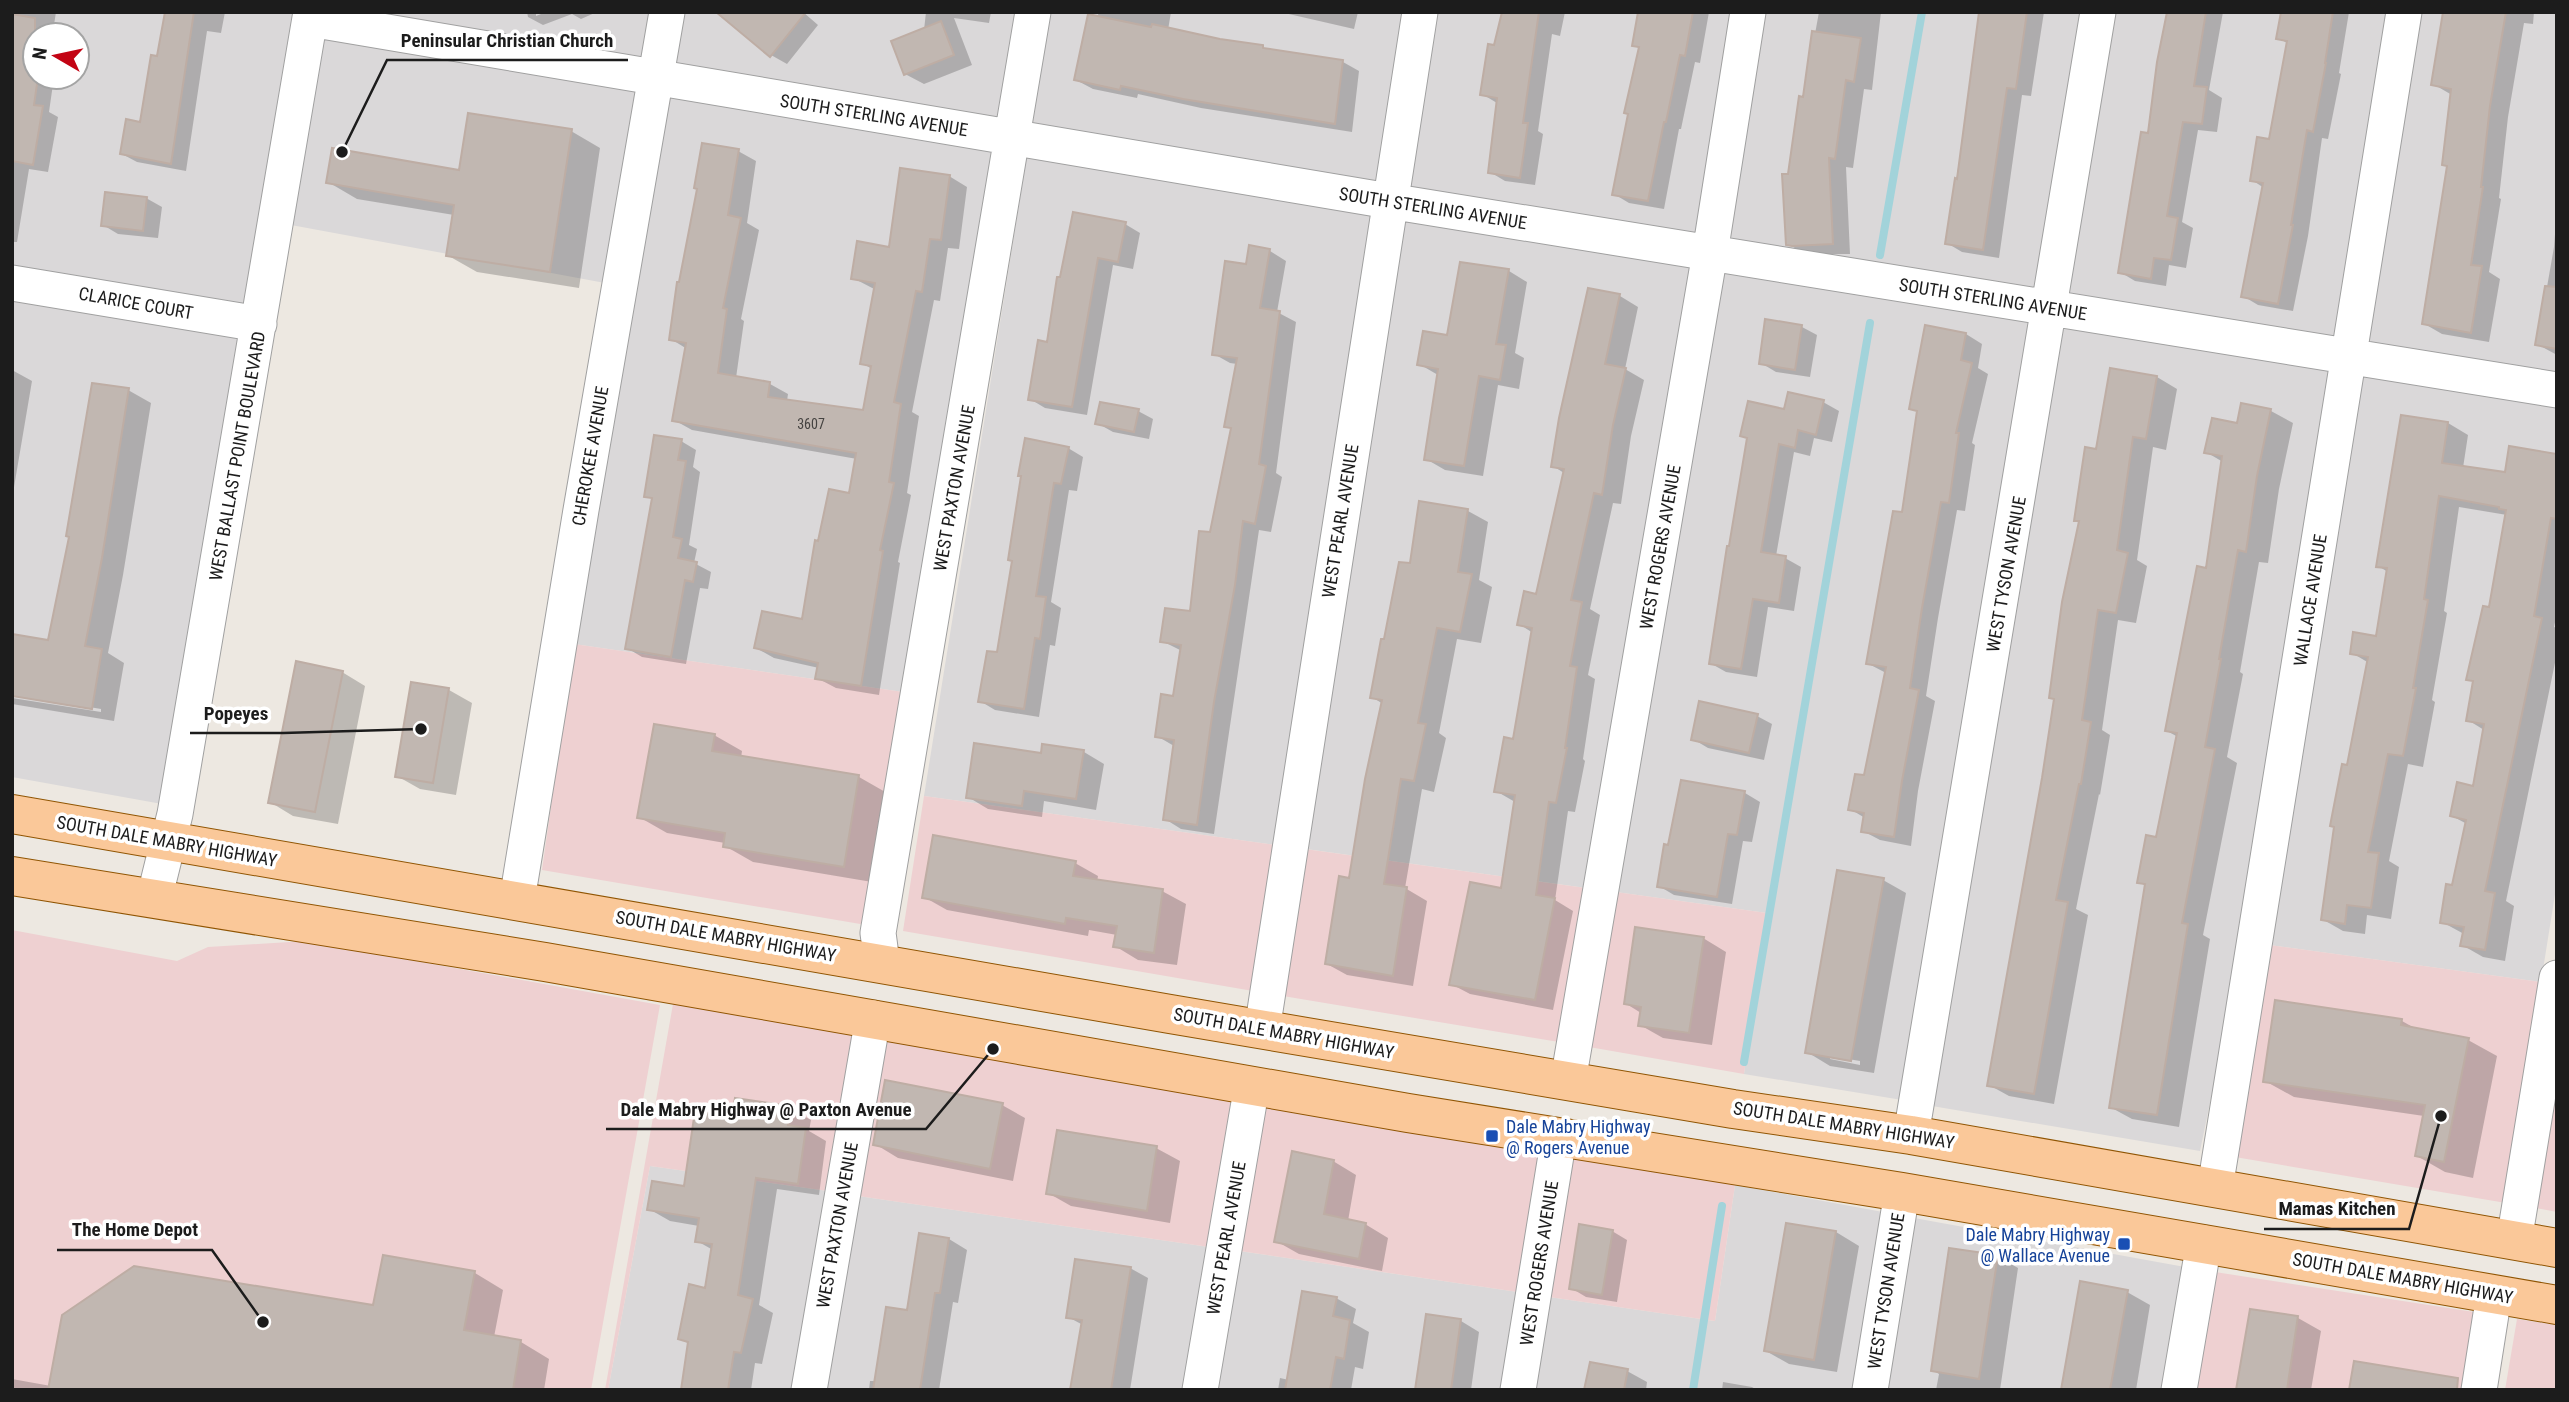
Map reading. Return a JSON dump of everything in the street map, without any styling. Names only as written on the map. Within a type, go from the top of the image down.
[{"type":"main road","name":"SOUTH DALE MABRY HIGHWAY","points":[[12,814],[1262,1030],[1911,1135],[2557,1248]]},
{"type":"main road","name":"SOUTH DALE MABRY HIGHWAY","points":[[12,876],[873,1018],[1408,1113],[1902,1192],[2557,1306]]},
{"type":"main road","points":[[717,992],[837,985],[865,978],[882,963]]},
{"type":"main road","points":[[873,1018],[883,999],[910,990],[1037,991]]},
{"type":"main road","points":[[1408,1113],[1533,1108],[1550,1100],[1568,1081]]},
{"type":"main road","points":[[1559,1137],[1571,1118],[1597,1110],[1733,1108]]},
{"type":"main road","points":[[2038,1215],[2170,1212],[2197,1204],[2214,1188]]},
{"type":"main road","points":[[2204,1243],[2218,1223],[2248,1218],[2363,1214]]},
{"type":"street","name":"CHEROKEE AVENUE","points":[[517,900],[667,12]]},
{"type":"street","name":"WEST PAXTON AVENUE","points":[[882,963],[878,933],[1033,12]]},
{"type":"street","name":"WEST PEARL AVENUE","points":[[1262,1030],[1420,12]]},
{"type":"street","name":"WEST ROGERS AVENUE","points":[[1568,1081],[1710,253],[1748,12]]},
{"type":"street","name":"WEST TYSON AVENUE","points":[[1911,1135],[2098,12]]},
{"type":"street","name":"WALLACE AVENUE","points":[[2214,1188],[2404,12]]},
{"type":"street","name":"SOUTH STERLING AVENUE","points":[[311,16],[656,79],[1013,139],[2557,390]]},
{"type":"street","name":"WEST BALLAST POINT BOULEVARD","points":[[154,899],[183,772],[311,16]]},
{"type":"street","name":"CLARICE COURT","points":[[12,283],[259,324]]},
{"type":"street","points":[[2514,1241],[2557,978]]},
{"type":"street","name":"WEST PAXTON AVENUE","points":[[809,1390],[873,1018]]},
{"type":"street","name":"WEST PEARL AVENUE","points":[[1200,1390],[1252,1085]]},
{"type":"street","name":"WEST ROGERS AVENUE","points":[[1518,1390],[1559,1137]]},
{"type":"street","name":"WEST TYSON AVENUE","points":[[1870,1390],[1902,1192]]},
{"type":"street","points":[[2179,1390],[2204,1243]]},
{"type":"street","points":[[2479,1390],[2494,1295]]},
{"type":"shaded area","points":[[12,12],[296,12],[246,308],[12,269]]},
{"type":"shaded area","points":[[350,12],[651,12],[643,63]]},
{"type":"shaded area","points":[[682,12],[1018,12],[1001,123],[673,68]]},
{"type":"shaded area","points":[[1049,12],[1405,12],[1376,185],[1031,128]]},
{"type":"shaded area","points":[[1436,12],[1732,12],[1697,238],[1407,190]]},
{"type":"shaded area","points":[[1764,12],[2082,12],[2037,293],[1727,242]]},
{"type":"shaded area","points":[[2113,12],[2388,12],[2336,340],[2068,297]]},
{"type":"shaded area","points":[[2419,12],[2557,12],[2557,376],[2367,345]]},
{"type":"shaded area","points":[[323,35],[639,90],[605,283],[291,225]]},
{"type":"shaded area","points":[[669,95],[997,150],[910,693],[574,644]]},
{"type":"shaded area","points":[[1027,155],[1372,212],[1275,845],[924,796]]},
{"type":"shaded area","points":[[1402,217],[1693,264],[1586,888],[1306,849]]},
{"type":"shaded area","points":[[1723,269],[2033,320],[1902,1100],[1744,1074],[1767,913],[1616,892]]},
{"type":"shaded area","points":[[12,297],[242,335],[162,804],[12,777]]},
{"type":"shaded area","points":[[2063,324],[2332,367],[2224,1035],[2200,1151],[1932,1106]]},
{"type":"shaded area","points":[[2362,372],[2557,404],[2557,882],[2541,982],[2269,945]]},
{"type":"shaded area","points":[[574,644],[910,693],[872,926],[542,870]]},
{"type":"shaded area","points":[[924,796],[1275,845],[1253,991],[903,931]]},
{"type":"shaded area","points":[[1305,849],[1586,888],[1559,1042],[1283,996]]},
{"type":"shaded area","points":[[1616,892],[1767,913],[1744,1074],[1589,1047]]},
{"type":"shaded area","points":[[12,930],[177,961],[208,947],[305,941],[660,1005],[591,1390],[12,1390]]},
{"type":"shaded area","points":[[2269,945],[2541,982],[2506,1203],[2235,1157]]},
{"type":"shaded area","points":[[673,1004],[855,1029],[828,1191],[650,1166],[608,1390],[605,1390]]},
{"type":"shaded area","points":[[885,1034],[1235,1096],[1209,1247],[858,1196]]},
{"type":"shaded area","points":[[2557,1077],[2557,1212],[2536,1208]]},
{"type":"shaded area","points":[[1266,1101],[1541,1150],[1518,1292],[1240,1251]]},
{"type":"shaded area","points":[[1572,1156],[1735,1185],[1715,1321],[1549,1297]]},
{"type":"shaded area","points":[[650,1166],[828,1191],[794,1390],[608,1390]]},
{"type":"shaded area","points":[[1735,1185],[1883,1212],[1854,1390],[1534,1390],[1549,1297],[1715,1321]]},
{"type":"shaded area","points":[[858,1196],[1209,1247],[1184,1390],[825,1390]]},
{"type":"shaded area","points":[[1914,1218],[2185,1267],[2164,1390],[1886,1390]]},
{"type":"shaded area","points":[[1239,1251],[1518,1292],[1503,1390],[1216,1390]]},
{"type":"shaded area","points":[[2215,1272],[2487,1314],[2473,1390],[2195,1390]]},
{"type":"shaded area","points":[[2517,1319],[2557,1325],[2557,1390],[2505,1390]]},
{"type":"building","points":[[165,12],[194,12],[171,164],[120,154],[126,119],[140,122],[151,55],[157,56]]},
{"type":"building","points":[[716,12],[806,12],[770,57]]},
{"type":"building","points":[[1502,12],[1539,12],[1523,123],[1528,123],[1520,178],[1488,173],[1497,98],[1480,95],[1488,44],[1494,45]]},
{"type":"building","points":[[1638,12],[1693,12],[1685,56],[1680,55],[1664,122],[1648,201],[1612,195],[1628,114],[1624,113],[1639,47],[1632,46]]},
{"type":"building","points":[[1979,12],[2027,12],[2016,89],[2007,88],[1983,250],[1945,244],[1955,178],[1957,179]]},
{"type":"building","points":[[2167,12],[2206,12],[2194,86],[2207,87],[2202,124],[2183,122],[2167,216],[2178,218],[2171,260],[2154,258],[2151,279],[2118,273],[2141,132],[2148,133],[2157,62]]},
{"type":"building","points":[[2281,12],[2333,12],[2313,132],[2307,130],[2278,304],[2241,297],[2263,183],[2250,181],[2257,137],[2269,139],[2287,41],[2276,39]]},
{"type":"building","points":[[2443,12],[2506,12],[2490,106],[2483,187],[2471,265],[2482,266],[2471,333],[2422,324],[2447,166],[2442,165],[2451,89],[2431,85]]},
{"type":"building","points":[[12,14],[35,18],[35,21],[21,21],[21,91],[36,91],[34,105],[43,106],[33,165],[12,161]]},
{"type":"building","points":[[1088,14],[1263,45],[1263,48],[1343,60],[1335,124],[1121,86],[1120,90],[1074,80]]},
{"type":"building","points":[[941,21],[954,55],[904,75],[891,41]]},
{"type":"building","points":[[1812,31],[1861,38],[1854,82],[1846,80],[1835,159],[1829,158],[1833,244],[1792,246],[1786,245],[1782,174],[1788,174]]},
{"type":"building","points":[[468,113],[572,129],[550,272],[446,256],[454,205],[326,183],[332,148],[459,170]]},
{"type":"building","points":[[702,143],[739,149],[728,215],[741,218],[723,308],[727,309],[718,373],[770,382],[768,397],[863,410],[871,366],[860,364],[875,283],[851,279],[857,241],[889,247],[900,168],[950,175],[941,240],[930,239],[922,292],[916,291],[894,402],[901,404],[889,482],[894,483],[880,550],[883,551],[861,686],[815,679],[818,663],[754,648],[762,611],[802,619],[815,540],[818,541],[829,489],[849,493],[856,453],[672,421],[686,343],[669,340],[677,282],[697,189],[694,188]]},
{"type":"building","points":[[105,192],[147,197],[143,231],[101,226]]},
{"type":"building","points":[[1073,212],[1126,222],[1118,262],[1098,258],[1072,407],[1028,400],[1038,340],[1047,342],[1057,277],[1060,277]]},
{"type":"building","points":[[1249,245],[1270,249],[1260,308],[1280,311],[1259,464],[1266,466],[1255,524],[1243,521],[1197,825],[1163,820],[1174,740],[1155,737],[1161,694],[1173,696],[1181,645],[1160,642],[1165,608],[1190,611],[1199,531],[1210,532],[1231,428],[1224,427],[1237,358],[1212,355],[1225,261],[1246,264]]},
{"type":"building","points":[[1460,262],[1509,269],[1496,344],[1506,345],[1500,380],[1479,376],[1464,466],[1424,460],[1438,369],[1417,365],[1423,331],[1447,335]]},
{"type":"building","points":[[2545,286],[2557,287],[2557,349],[2535,345]]},
{"type":"building","points":[[1588,288],[1620,294],[1605,364],[1626,368],[1613,425],[1602,495],[1594,493],[1571,600],[1582,602],[1570,666],[1577,667],[1567,748],[1556,803],[1549,802],[1536,895],[1555,898],[1535,1000],[1449,985],[1470,882],[1501,888],[1515,795],[1494,792],[1504,737],[1513,739],[1532,628],[1517,625],[1524,591],[1536,594],[1564,469],[1551,467]]},
{"type":"building","points":[[1765,319],[1802,325],[1795,370],[1759,364]]},
{"type":"building","points":[[1925,325],[1966,333],[1961,360],[1972,363],[1956,433],[1959,433],[1949,503],[1941,502],[1922,608],[1910,688],[1919,690],[1894,837],[1861,832],[1864,813],[1848,810],[1855,774],[1864,775],[1886,667],[1866,664],[1893,511],[1902,512],[1917,411],[1909,409]]},
{"type":"building","points":[[2110,368],[2157,376],[2146,439],[2133,437],[2117,550],[2128,553],[2116,613],[2098,610],[2082,720],[2091,722],[2081,784],[2056,900],[2068,902],[2034,1094],[1987,1086],[2042,778],[2054,699],[2049,698],[2062,602],[2079,521],[2074,521],[2085,447],[2096,449]]},
{"type":"building","points":[[92,383],[129,388],[85,646],[102,649],[92,709],[12,696],[12,634],[48,640],[69,537],[66,536]]},
{"type":"building","points":[[1788,392],[1824,400],[1816,435],[1798,430],[1795,448],[1779,444],[1761,552],[1786,556],[1779,603],[1753,599],[1741,669],[1709,664],[1747,438],[1740,436],[1748,401],[1784,409]]},
{"type":"building","points":[[1100,402],[1139,409],[1134,432],[1095,424]]},
{"type":"building","points":[[2241,403],[2271,409],[2257,476],[2246,552],[2238,550],[2219,659],[2205,747],[2215,749],[2182,923],[2188,924],[2157,1115],[2109,1108],[2145,884],[2137,883],[2146,835],[2156,837],[2177,733],[2165,731],[2197,566],[2206,568],[2222,456],[2204,453],[2212,418],[2237,423]]},
{"type":"building","points":[[2401,415],[2448,422],[2442,463],[2505,472],[2509,446],[2557,454],[2557,519],[2551,518],[2534,616],[2542,618],[2485,891],[2495,893],[2485,950],[2460,946],[2464,927],[2440,923],[2446,884],[2452,885],[2466,820],[2450,816],[2457,782],[2473,786],[2484,724],[2466,721],[2473,681],[2466,680],[2483,606],[2489,607],[2506,510],[2439,496],[2424,599],[2428,600],[2413,688],[2416,688],[2403,756],[2388,754],[2368,852],[2379,853],[2371,908],[2347,905],[2345,924],[2321,920],[2334,827],[2330,826],[2342,764],[2347,765],[2368,657],[2350,654],[2353,632],[2376,636],[2387,568],[2376,567]]},
{"type":"building","points":[[654,435],[682,439],[678,460],[686,461],[673,537],[682,539],[678,558],[697,562],[693,582],[685,580],[671,657],[625,649],[652,498],[644,497]]},
{"type":"building","points":[[1025,438],[1069,447],[1061,484],[1054,483],[1036,596],[1046,597],[1040,639],[1035,638],[1024,709],[978,702],[987,651],[997,652],[1012,561],[1008,560]]},
{"type":"building","points":[[1419,501],[1468,509],[1458,572],[1472,574],[1460,632],[1437,628],[1418,723],[1426,724],[1414,781],[1401,779],[1384,884],[1407,887],[1393,976],[1325,964],[1339,876],[1349,878],[1365,779],[1382,700],[1370,698],[1381,639],[1384,639],[1399,562],[1410,563]]},
{"type":"building","points":[[296,661],[343,671],[315,812],[268,803]]},
{"type":"building","points":[[411,682],[449,688],[433,783],[395,777]]},
{"type":"building","points":[[1699,701],[1758,714],[1749,753],[1691,740]]},
{"type":"building","points":[[654,724],[715,734],[712,751],[859,775],[844,867],[723,847],[725,833],[637,818]]},
{"type":"building","points":[[974,743],[1041,753],[1042,744],[1084,750],[1076,799],[1024,791],[1022,806],[966,798]]},
{"type":"building","points":[[1681,780],[1745,791],[1737,835],[1728,834],[1717,897],[1657,887],[1664,844],[1668,845]]},
{"type":"building","points":[[933,835],[1076,861],[1073,876],[1163,889],[1154,953],[1113,947],[1117,926],[1066,918],[1065,924],[922,898]]},
{"type":"building","points":[[1837,870],[1884,878],[1851,1061],[1805,1053]]},
{"type":"building","points":[[1635,927],[1704,937],[1689,1033],[1638,1026],[1641,1007],[1624,1004]]},
{"type":"building","points":[[2275,1000],[2402,1019],[2401,1025],[2469,1038],[2444,1162],[2415,1156],[2425,1105],[2263,1082]]},
{"type":"building","points":[[885,1080],[1003,1103],[990,1169],[873,1145]]},
{"type":"building","points":[[735,1098],[790,1106],[788,1125],[806,1128],[798,1184],[756,1178],[738,1295],[753,1299],[741,1353],[734,1352],[728,1390],[681,1390],[688,1342],[678,1339],[689,1284],[705,1288],[712,1244],[695,1242],[699,1218],[647,1210],[652,1181],[684,1186],[695,1111],[732,1117]]},
{"type":"building","points":[[1057,1130],[1157,1146],[1147,1211],[1046,1194]]},
{"type":"building","points":[[1292,1151],[1334,1160],[1324,1214],[1366,1223],[1359,1259],[1274,1242]]},
{"type":"building","points":[[1786,1223],[1836,1231],[1814,1360],[1764,1351]]},
{"type":"building","points":[[1579,1224],[1613,1230],[1602,1295],[1569,1289]]},
{"type":"building","points":[[919,1233],[949,1238],[940,1293],[935,1293],[920,1390],[873,1390],[886,1307],[907,1310]]},
{"type":"building","points":[[1949,1248],[1998,1255],[1979,1379],[1931,1371]]},
{"type":"building","points":[[383,1255],[475,1271],[464,1330],[521,1340],[513,1390],[48,1390],[62,1315],[134,1266],[373,1305]]},
{"type":"building","points":[[1075,1259],[1131,1267],[1111,1390],[1070,1390],[1082,1320],[1066,1318]]},
{"type":"building","points":[[2080,1281],[2128,1290],[2110,1390],[2061,1390]]},
{"type":"building","points":[[1302,1291],[1337,1297],[1333,1316],[1350,1320],[1344,1359],[1336,1357],[1330,1390],[1285,1390]]},
{"type":"building","points":[[2250,1309],[2298,1316],[2287,1390],[2236,1390]]},
{"type":"building","points":[[1426,1314],[1461,1319],[1451,1390],[1415,1390]]},
{"type":"building","points":[[2354,1361],[2458,1378],[2457,1390],[2349,1390]]},
{"type":"building","points":[[1590,1362],[1628,1369],[1624,1390],[1584,1390]]},
{"type":"waterway","points":[[1880,255],[1922,12]]},
{"type":"waterway","points":[[1744,1062],[1870,323]]},
{"type":"waterway","points":[[1693,1390],[1722,1206]]},
{"type":"place","name":"Peninsular Christian Church","points":[[342,152]]},
{"type":"place","name":"Popeyes","points":[[421,729]]},
{"type":"place","name":"Dale Mabry Highway @ Paxton Avenue","points":[[993,1049]]},
{"type":"place","name":"Mamas Kitchen","points":[[2441,1116]]},
{"type":"place","name":"Dale Mabry Highway @ Rogers Avenue","points":[[1492,1136]]},
{"type":"place","name":"Dale Mabry Highway @ Wallace Avenue","points":[[2124,1244]]},
{"type":"place","name":"The Home Depot","points":[[263,1322]]}]
